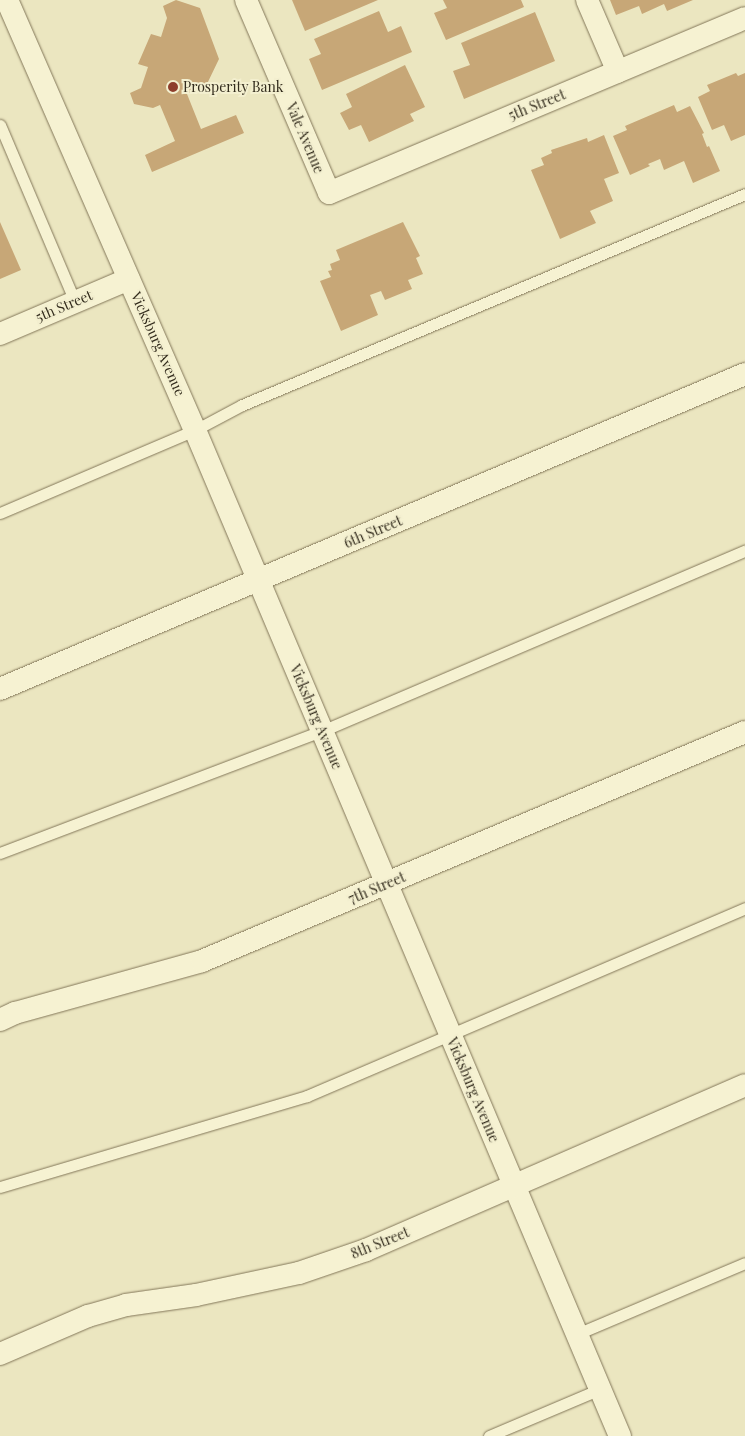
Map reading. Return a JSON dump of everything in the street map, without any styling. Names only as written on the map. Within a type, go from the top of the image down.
[{"type":"street","name":"Vicksburg Avenue","points":[[7,0],[196,430],[620,1436]]},
{"type":"street","name":"Vale Avenue","points":[[246,0],[329,193]]},
{"type":"street","points":[[587,0],[618,72]]},
{"type":"street","name":"5th Street","points":[[329,193],[745,18]]},
{"type":"street","name":"5th Street","points":[[0,334],[129,279]]},
{"type":"street","name":"6th Street","points":[[0,689],[745,374]]},
{"type":"street","name":"7th Street","points":[[0,1020],[14,1013],[202,961],[745,732]]},
{"type":"street","name":"8th Street","points":[[0,1354],[88,1316],[126,1305],[196,1295],[299,1273],[366,1250],[745,1085]]},
{"type":"lane","points":[[0,125],[75,302]]},
{"type":"lane","points":[[0,513],[196,430],[242,405],[745,194]]},
{"type":"lane","points":[[0,853],[322,731],[745,551]]},
{"type":"lane","points":[[0,1187],[306,1096],[745,908]]},
{"type":"lane","points":[[577,1334],[745,1263]]},
{"type":"lane","points":[[489,1436],[600,1389]]},
{"type":"building","name":"Prosperity Bank","points":[[176,0],[200,8],[219,59],[206,86],[187,94],[201,129],[236,115],[244,133],[152,172],[145,155],[175,141],[160,105],[153,108],[134,104],[130,93],[141,88],[148,67],[138,64],[151,34],[161,37],[167,18],[163,6]]},
{"type":"building","points":[[292,0],[378,0],[305,31]]},
{"type":"building","points":[[443,0],[521,0],[524,7],[446,40],[434,13],[447,8]]},
{"type":"building","points":[[610,0],[693,0],[667,11],[664,4],[642,14],[639,6],[616,15]]},
{"type":"building","points":[[379,11],[388,32],[401,26],[412,52],[322,90],[309,59],[321,54],[314,39]]},
{"type":"building","points":[[535,12],[555,61],[464,99],[453,71],[470,65],[461,43]]},
{"type":"building","points":[[405,65],[425,107],[410,114],[414,121],[369,142],[361,125],[349,130],[340,113],[352,107],[346,94]]},
{"type":"building","points":[[736,73],[738,76],[745,73],[745,135],[731,141],[724,125],[712,130],[698,97],[710,91],[707,85]]},
{"type":"building","points":[[674,105],[677,112],[690,106],[704,133],[702,134],[707,147],[709,146],[720,171],[693,183],[684,161],[664,170],[660,159],[630,175],[613,136],[627,130],[625,126]]},
{"type":"building","points":[[604,135],[619,173],[604,179],[613,201],[590,211],[596,223],[560,239],[531,170],[544,165],[541,158],[552,153],[551,150],[587,138],[588,142]]},
{"type":"building","points":[[0,222],[21,270],[0,279]]},
{"type":"building","points":[[403,222],[420,256],[416,258],[423,274],[408,280],[412,289],[385,300],[381,291],[370,295],[378,315],[341,331],[320,281],[331,277],[328,271],[332,270],[330,264],[340,260],[336,250]]},
{"type":"place","name":"Prosperity Bank","points":[[173,87]]}]
